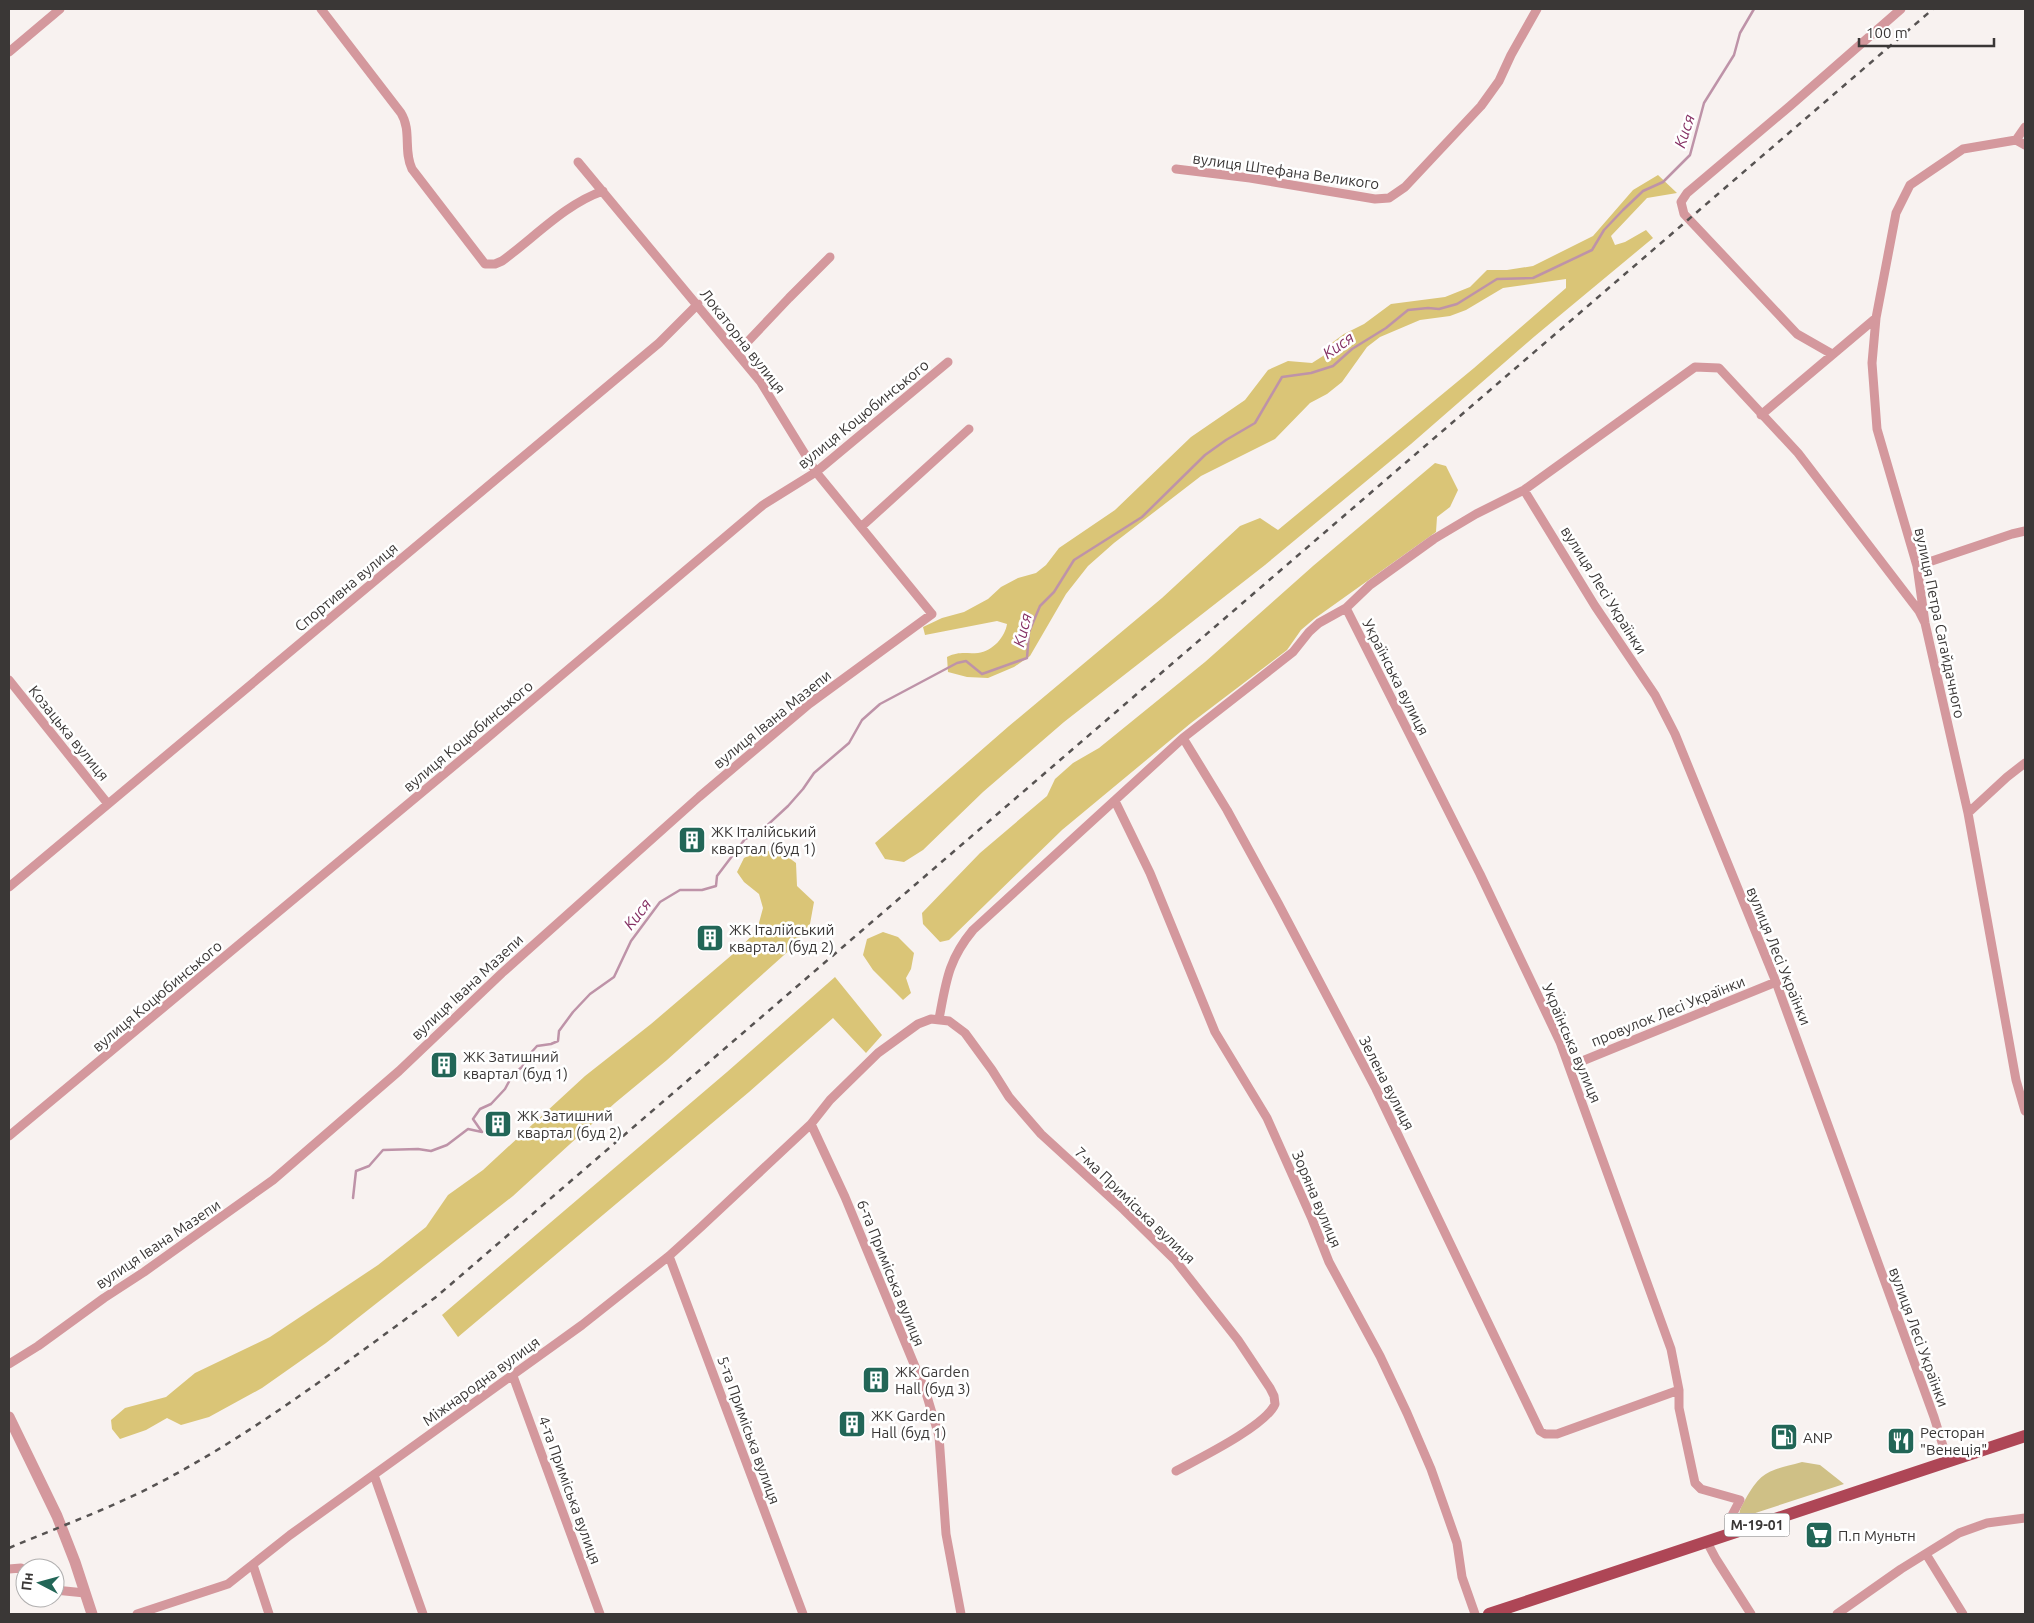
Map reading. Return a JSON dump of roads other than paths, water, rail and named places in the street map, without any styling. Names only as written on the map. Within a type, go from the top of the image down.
[{"type":"main road","name":"М-19-01","points":[[1489,1614],[2025,1436]]},
{"type":"street","points":[[9,52],[60,9]]},
{"type":"street","points":[[321,9],[401,113],[407,125],[408,156],[412,169],[485,264],[495,264],[502,261],[562,214],[590,196],[603,191]]},
{"type":"street","name":"вулиця Штефана Великого","points":[[1176,169],[1250,178],[1376,199],[1388,198],[1404,187],[1431,161],[1481,106],[1498,81],[1510,55],[1537,9]]},
{"type":"street","points":[[1832,354],[1797,334],[1770,307],[1684,214],[1681,210],[1681,202],[1684,195],[1762,130],[1900,9]]},
{"type":"street","points":[[2025,127],[2016,140],[2025,146]]},
{"type":"street","name":"вулиця Петра Сагайдачного","points":[[2016,140],[1963,149],[1910,185],[1896,213],[1876,318],[1872,363],[1877,429],[1917,566],[1925,623],[1968,813],[2016,1080],[2025,1111]]},
{"type":"street","name":"Локаторна вулиця","points":[[578,162],[698,304],[760,381],[816,472],[932,614]]},
{"type":"street","points":[[737,353],[830,257]]},
{"type":"street","name":"Спортивна вулиця","points":[[9,887],[659,342],[698,304]]},
{"type":"street","points":[[1761,415],[1876,318]]},
{"type":"street","name":"вулиця Коцюбинського","points":[[9,1136],[486,739],[763,505],[816,472],[948,362]]},
{"type":"street","points":[[939,1019],[943,989],[949,969],[970,934],[989,914],[1050,861],[1183,738],[1289,655],[1319,623],[1346,608],[1370,585],[1434,539],[1476,514],[1524,490],[1695,367],[1719,368],[1798,453],[1919,611],[1925,623]]},
{"type":"street","points":[[861,527],[969,429]]},
{"type":"street","name":"вулиця Лесі Українки","points":[[1524,490],[1595,606],[1655,695],[1675,734],[1776,982],[1934,1417],[1948,1462]]},
{"type":"street","points":[[1917,566],[2025,531]]},
{"type":"street","name":"Українська вулиця","points":[[1346,608],[1480,874],[1570,1066],[1671,1348],[1679,1390],[1679,1408],[1695,1483],[1701,1489],[1740,1500],[1730,1519],[1731,1534]]},
{"type":"street","name":"вулиця Івана Мазепи","points":[[9,1364],[38,1346],[273,1180],[398,1071],[502,973],[706,791],[809,704],[932,614]]},
{"type":"street","name":"Козацька вулиця","points":[[9,680],[108,804]]},
{"type":"street","name":"Зелена вулиця","points":[[1183,738],[1227,810],[1274,895],[1376,1089],[1538,1428],[1546,1434],[1560,1433],[1679,1390]]},
{"type":"street","points":[[1968,813],[1994,788],[2025,763]]},
{"type":"street","name":"Зоряна вулиця","points":[[1115,801],[1150,873],[1215,1032],[1267,1118],[1306,1204],[1329,1262],[1376,1349],[1407,1413],[1431,1469],[1457,1542],[1462,1577],[1475,1614]]},
{"type":"street","name":"провулок Лесі Українки","points":[[1570,1066],[1776,982]]},
{"type":"street","name":"Міжнародна вулиця","points":[[137,1614],[228,1584],[290,1535],[513,1376],[670,1256],[812,1124],[830,1100],[878,1053],[918,1024],[928,1020],[939,1019]]},
{"type":"street","name":"7-ма Приміська вулиця","points":[[939,1019],[954,1024],[969,1038],[1009,1096],[1041,1134],[1175,1260],[1231,1330],[1272,1392],[1275,1404],[1268,1415],[1208,1454],[1176,1471]]},
{"type":"street","name":"6-та Приміська вулиця","points":[[812,1124],[845,1197],[926,1393],[937,1425],[946,1534],[961,1614]]},
{"type":"street","name":"5-та Приміська вулиця","points":[[670,1256],[803,1614]]},
{"type":"street","name":"4-та Приміська вулиця","points":[[513,1376],[600,1614]]},
{"type":"street","points":[[9,1417],[57,1516],[92,1614]]},
{"type":"street","points":[[374,1476],[423,1614]]},
{"type":"street","points":[[1837,1614],[1901,1568],[1965,1530],[1999,1521],[2025,1518]]},
{"type":"street","points":[[1707,1542],[1751,1614]]},
{"type":"street","points":[[1926,1554],[1963,1614]]},
{"type":"street","points":[[253,1565],[269,1614]]},
{"type":"street","points":[[65,1591],[85,1593]]},
{"type":"waterway","name":"Кися","points":[[353,1198],[356,1171],[369,1166],[383,1150],[418,1149],[431,1151],[447,1145],[468,1129],[482,1132],[473,1119],[480,1109],[491,1104],[505,1089],[513,1074],[522,1067],[528,1056],[537,1046],[558,1041],[559,1031],[573,1012],[590,994],[614,977],[631,941],[660,902],[680,890],[702,890],[716,886],[717,876],[745,839],[760,832],[788,806],[814,773],[849,743],[862,720],[880,704],[957,663],[966,661],[982,674],[1027,658],[1029,632],[1040,606],[1054,592],[1074,560],[1142,517],[1205,455],[1255,423],[1282,377],[1311,373],[1333,366],[1352,349],[1386,328],[1408,310],[1439,309],[1457,304],[1497,279],[1533,278],[1592,250],[1604,230],[1623,210],[1643,191],[1663,182],[1690,155],[1704,103],[1734,55],[1740,33],[1754,9]]},
{"type":"railway","points":[[9,1548],[132,1496],[207,1456],[307,1391],[436,1297],[1933,9]]},
{"type":"place","name":"ЖК Італійський квартал (буд 1)","points":[[692,840]]},
{"type":"place","name":"ЖК Італійський квартал (буд 2)","points":[[710,938]]},
{"type":"place","name":"ЖК Затишний квартал (буд 1)","points":[[444,1065]]},
{"type":"place","name":"ЖК Затишний квартал (буд 2)","points":[[498,1124]]},
{"type":"place","name":"ЖК Garden Hall (буд 3)","points":[[876,1380]]},
{"type":"place","name":"ЖК Garden Hall (буд 1)","points":[[852,1424]]},
{"type":"place","name":"ANP","points":[[1784,1437]]},
{"type":"place","name":"Ресторан \"Венеція\"","points":[[1901,1441]]},
{"type":"place","name":"П.п Муньтн","points":[[1819,1535]]}]
